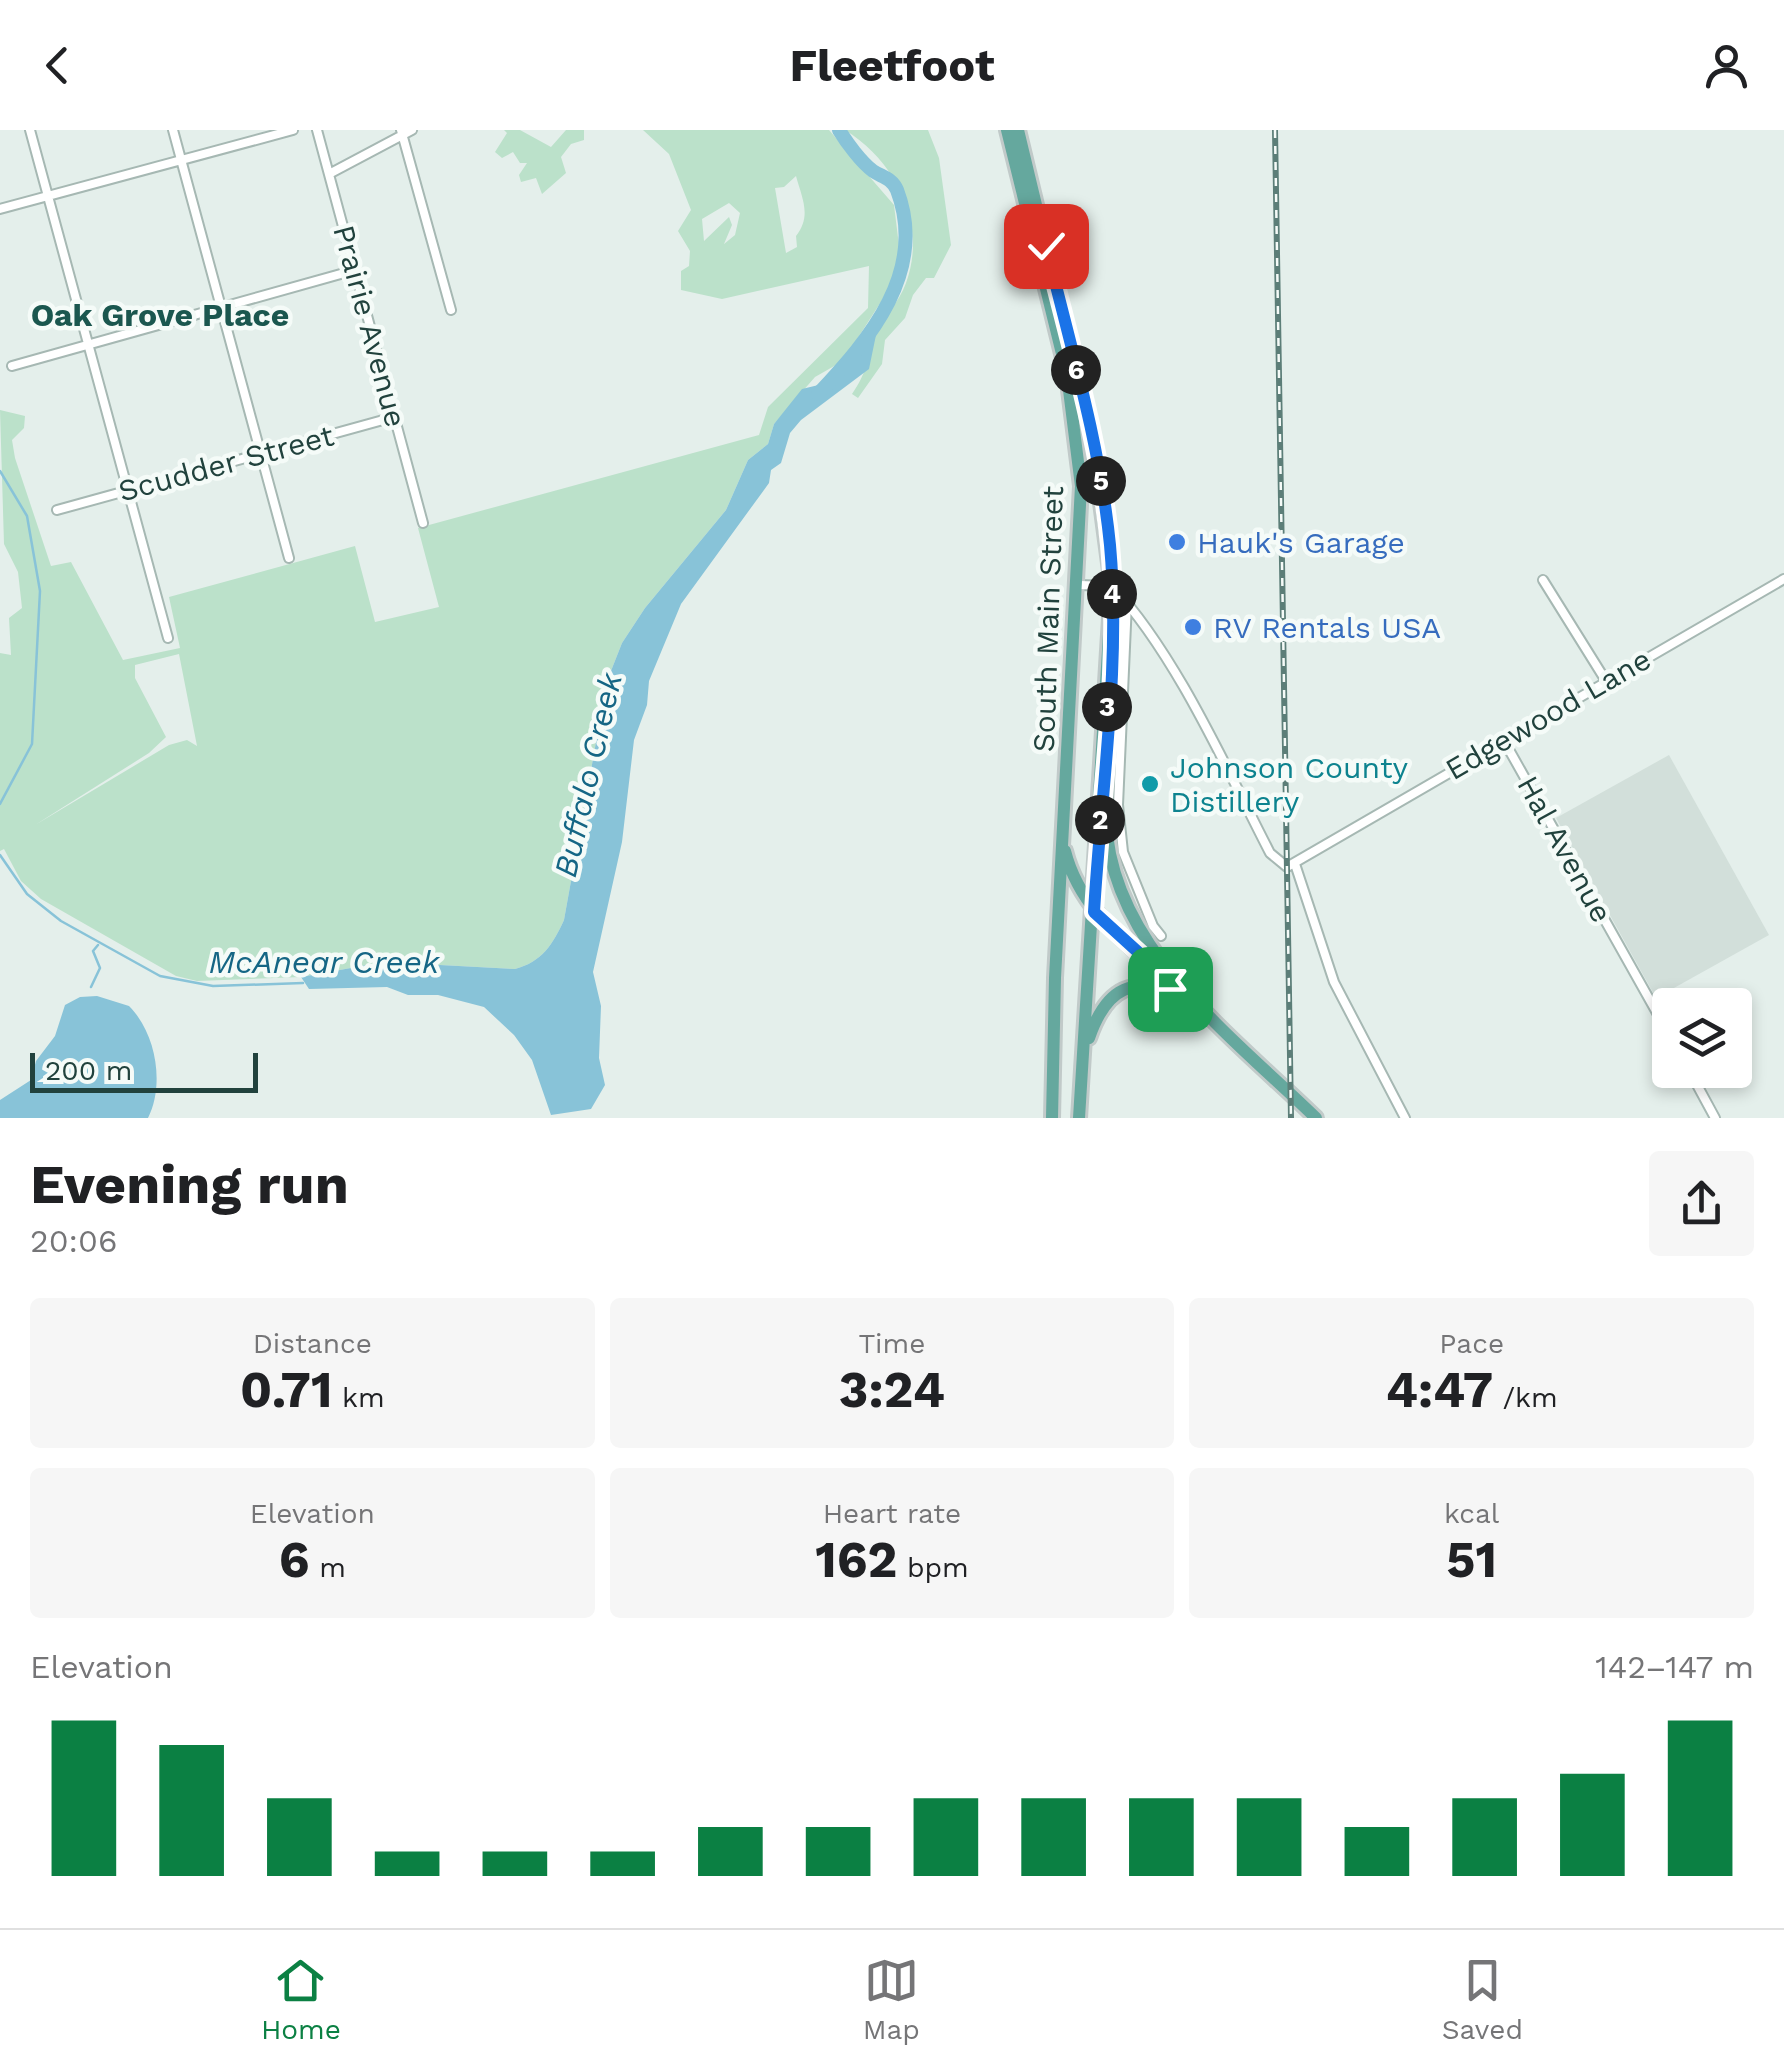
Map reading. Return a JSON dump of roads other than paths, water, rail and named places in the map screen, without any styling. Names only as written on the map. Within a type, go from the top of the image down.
[{"type":"main road","name":"South Main Street","points":[[1008,130],[1099,470],[1112,586],[1079,1118]]},
{"type":"main road","name":"South Main Street","points":[[1018,130],[1076,428],[1081,486],[1052,1118]]},
{"type":"main road","points":[[1102,786],[1116,872],[1145,938],[1230,1036]]},
{"type":"main road","points":[[1062,839],[1072,877],[1094,912],[1316,1118]]},
{"type":"main road","points":[[1084,1054],[1100,1009],[1125,989],[1149,984],[1183,993]]},
{"type":"street","points":[[30,130],[168,638]]},
{"type":"street","points":[[174,130],[289,558]]},
{"type":"street","points":[[0,209],[294,130]]},
{"type":"street","name":"Prairie Avenue","points":[[317,130],[423,522]]},
{"type":"street","points":[[330,174],[405,132],[452,310]]},
{"type":"street","points":[[12,366],[355,270]]},
{"type":"street","name":"Scudder Street","points":[[57,510],[394,417]]},
{"type":"street","name":"Edgewood Lane","points":[[1296,864],[1503,738],[1784,579]]},
{"type":"street","points":[[1543,580],[1606,680]]},
{"type":"street","points":[[1079,585],[1112,586],[1127,602],[1276,862],[1287,867],[1296,864],[1334,982],[1406,1118]]},
{"type":"street","points":[[1127,602],[1118,805],[1123,852],[1153,926],[1161,936]]},
{"type":"street","name":"Hal Avenue","points":[[1503,738],[1652,1004]]},
{"type":"street","points":[[1699,1088],[1715,1118]]},
{"type":"water","points":[[864,332],[876,335],[869,369],[801,420],[790,433],[781,463],[771,470],[769,483],[681,604],[649,681],[647,705],[634,740],[622,842],[593,972],[601,1006],[599,1058],[605,1085],[591,1109],[551,1115],[532,1060],[514,1035],[484,1007],[438,995],[408,995],[387,987],[309,989],[301,977],[384,962],[515,969],[546,951],[564,920],[607,681],[622,643],[645,608],[726,510],[748,460],[768,444],[774,424],[802,389],[835,381]]},
{"type":"water","points":[[97,996],[129,1006],[146,1030],[157,1075],[148,1118],[0,1118],[0,1100],[31,1080],[36,1061],[55,1036],[65,1005],[80,997]]},
{"type":"waterway","name":"Buffalo Creek","points":[[818,394],[857,350],[889,302],[905,248],[905,220],[895,186],[864,163],[839,130]]},
{"type":"waterway","name":"McAnear Creek","points":[[0,471],[27,516],[40,591],[32,744],[0,804]]},
{"type":"waterway","name":"McAnear Creek","points":[[0,855],[27,894],[61,921],[160,976],[213,986],[303,983]]},
{"type":"waterway","points":[[91,987],[100,968],[93,951],[98,945]]},
{"type":"railway","points":[[1275,130],[1291,1118]]},
{"type":"place","name":"Hauk's Garage","points":[[1177,542]]},
{"type":"place","name":"RV Rentals USA","points":[[1193,627]]},
{"type":"place","name":"Johnson County Distillery","points":[[1150,784]]},
{"type":"district","name":"Oak Grove Place","points":[[160,315]]}]
